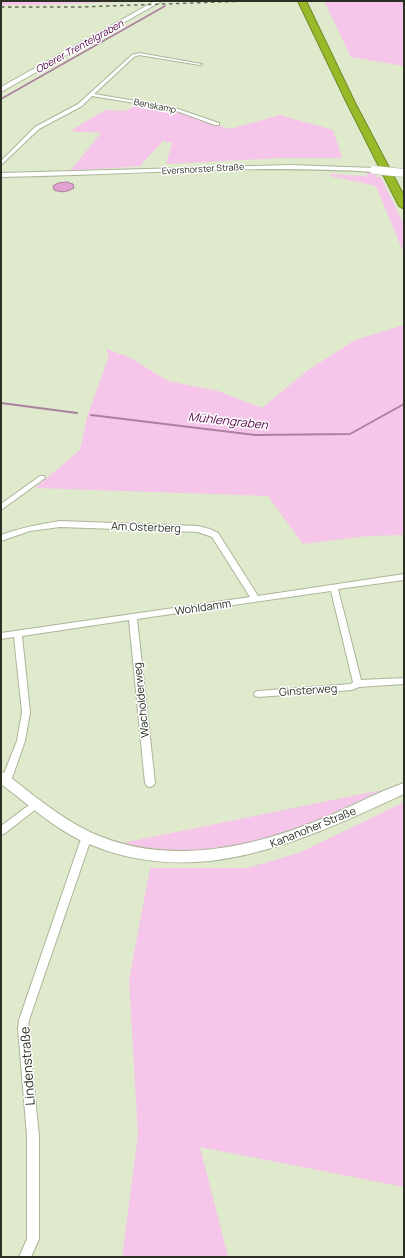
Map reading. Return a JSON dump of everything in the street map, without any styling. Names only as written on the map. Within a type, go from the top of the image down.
[{"type":"highway","points":[[302,1],[351,103],[404,206]]},
{"type":"highway","points":[[311,1],[329,41],[382,143]]},
{"type":"highway","points":[[393,163],[404,183]]},
{"type":"main road","points":[[1,90],[159,1]]},
{"type":"street","points":[[1,164],[37,128],[80,105],[133,56],[139,54],[200,64]]},
{"type":"street","name":"Benskamp","points":[[91,95],[172,108],[217,124]]},
{"type":"street","name":"Evershorster Straße","points":[[1,175],[90,174],[274,166],[404,172]]},
{"type":"street","points":[[1,508],[42,478]]},
{"type":"street","name":"Am Osterberg","points":[[1,538],[18,531],[38,526],[60,524],[198,528],[215,535],[256,599]]},
{"type":"street","name":"Wohldamm","points":[[1,636],[404,577]]},
{"type":"street","points":[[334,588],[358,684]]},
{"type":"street","name":"Wacholderweg","points":[[133,617],[150,783]]},
{"type":"street","points":[[4,779],[21,741],[26,712],[18,633]]},
{"type":"street","name":"Ginsterweg","points":[[258,694],[352,687],[358,684],[404,681]]},
{"type":"street","name":"Kananoher Straße","points":[[4,779],[67,825],[87,836],[126,850],[162,856],[192,857],[220,855],[262,847],[291,838],[404,788]]},
{"type":"street","points":[[1,831],[37,803]]},
{"type":"street","name":"Lindenstraße","points":[[25,1257],[33,1239],[33,1136],[23,1028],[24,1020],[87,836]]},
{"type":"shaded area","points":[[1,1],[152,1],[1,5]]},
{"type":"shaded area","points":[[324,1],[404,1],[404,66],[351,57]]},
{"type":"shaded area","points":[[138,104],[166,109],[230,129],[280,115],[333,130],[342,158],[281,158],[166,164],[172,143],[163,141],[140,166],[70,171],[101,133],[70,131],[105,110],[125,111]]},
{"type":"shaded area","points":[[367,172],[374,173],[376,177],[381,177],[404,225],[404,254],[376,186],[330,176],[330,174],[367,176]]},
{"type":"shaded area","points":[[67,182],[73,184],[74,188],[64,192],[54,190],[53,186],[58,183]]},
{"type":"shaded area","points":[[404,325],[404,535],[368,536],[303,544],[268,496],[35,488],[80,450],[87,417],[109,356],[106,349],[129,357],[168,381],[218,391],[262,408],[308,370],[355,340]]},
{"type":"shaded area","points":[[382,790],[292,832],[248,844],[181,852],[117,844]]},
{"type":"shaded area","points":[[404,802],[404,1187],[200,1147],[228,1257],[122,1257],[138,1135],[129,980],[150,868],[247,868],[299,853]]},
{"type":"waterway","name":"Oberer Trentelgraben","points":[[1,99],[165,6]]},
{"type":"waterway","name":"Mühlengraben","points":[[1,403],[77,413]]},
{"type":"waterway","name":"Mühlengraben","points":[[91,415],[255,435],[350,434],[404,404]]},
{"type":"railway","points":[[1,7],[79,7],[247,1]]}]
